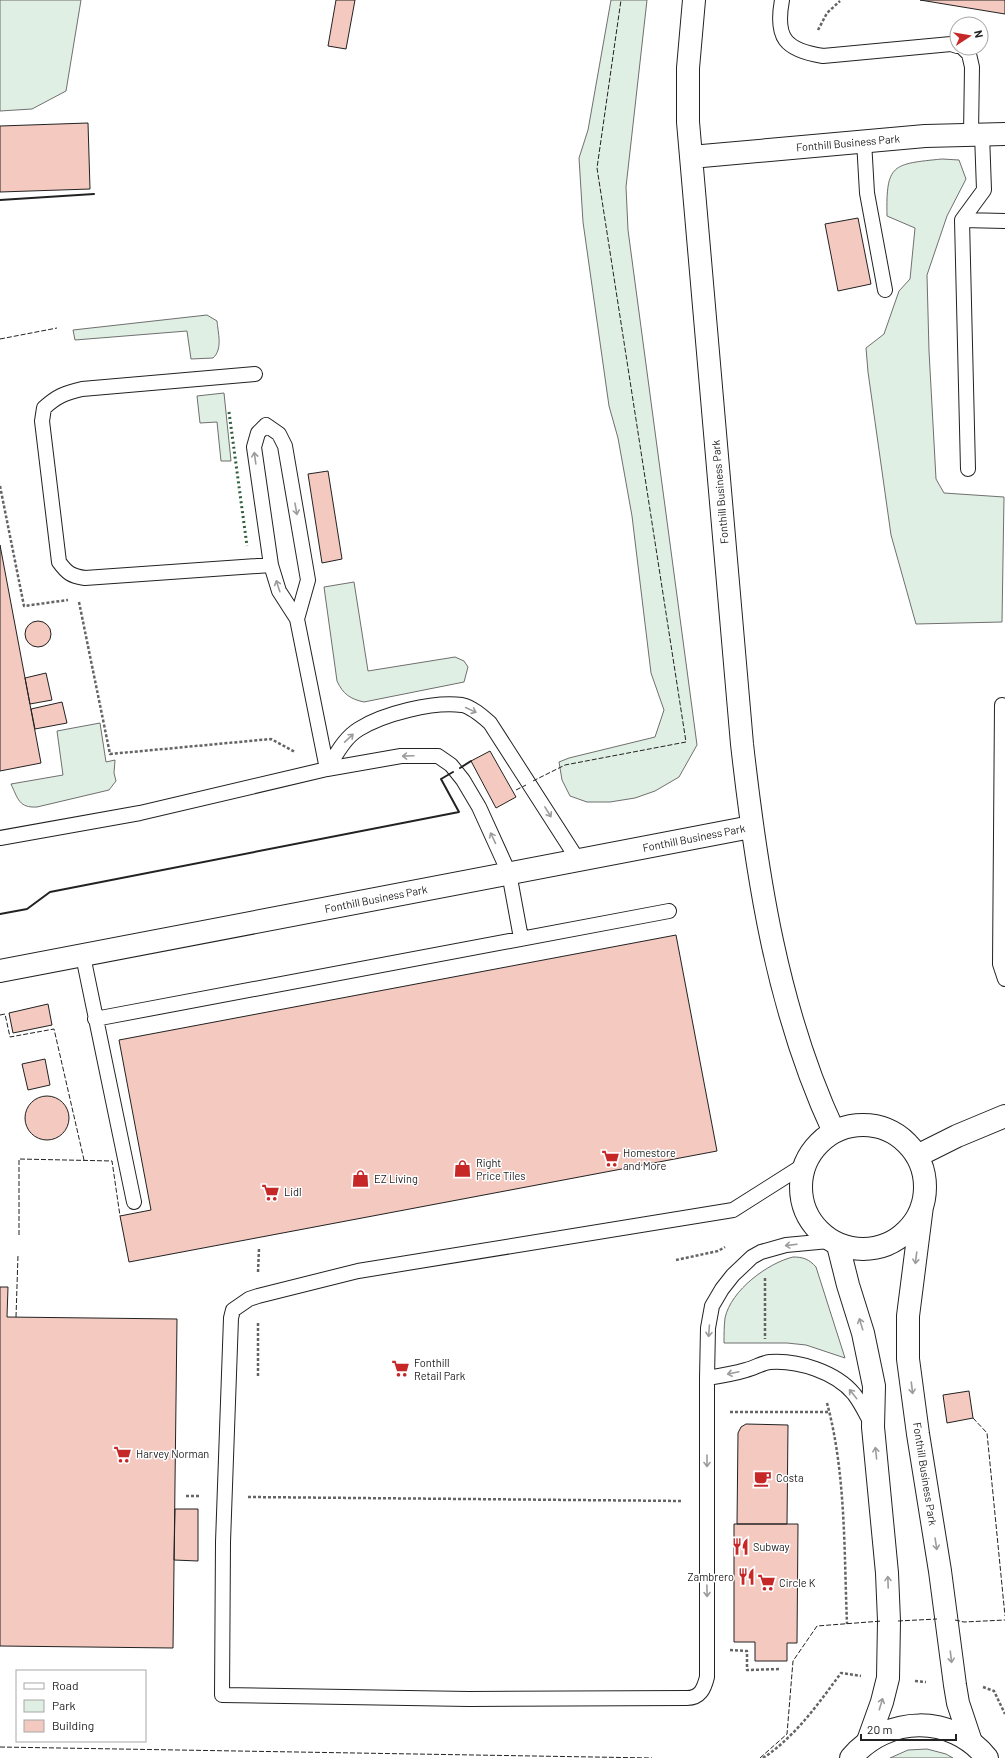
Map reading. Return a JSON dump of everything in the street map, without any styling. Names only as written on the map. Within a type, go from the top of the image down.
[{"type":"street","name":"Fonthill Business Park","points":[[694,0],[688,68],[688,122],[690,156],[742,744],[751,827],[768,925],[781,983],[799,1045],[821,1103],[834,1132]]},
{"type":"street","name":"Fonthill Business Park","points":[[690,156],[864,141],[977,134],[1005,134]]},
{"type":"street","name":"Fonthill Business Park","points":[[0,971],[751,827]]},
{"type":"street","points":[[916,1156],[957,1136],[1005,1116]]},
{"type":"street","name":"Fonthill Business Park","points":[[922,1206],[913,1224],[898,1239],[879,1248],[858,1250],[834,1243],[813,1226],[803,1208],[800,1187],[804,1165],[811,1152],[821,1140],[834,1132],[852,1126],[871,1125],[889,1131],[905,1141],[916,1156],[923,1172],[924,1183],[922,1206],[908,1316],[908,1359],[958,1703],[979,1748]]},
{"type":"street","points":[[834,1243],[863,1333],[874,1386],[874,1427],[884,1529],[889,1621],[888,1678],[882,1702],[868,1741]]},
{"type":"street","points":[[851,1758],[868,1741],[895,1728],[914,1725],[943,1728],[979,1748],[1002,1758]]},
{"type":"lane","points":[[782,0],[779,15],[780,33],[792,47],[807,54],[824,56],[949,44]]},
{"type":"lane","points":[[968,469],[962,220],[984,190],[977,134],[972,67],[969,56]]},
{"type":"lane","points":[[864,141],[867,193],[885,290]]},
{"type":"lane","points":[[962,220],[1005,221]]},
{"type":"lane","points":[[255,374],[82,389],[63,393],[44,408],[42,421],[60,562],[67,573],[74,577],[85,578],[271,565]]},
{"type":"lane","points":[[297,619],[308,580],[285,446],[279,434],[266,425],[258,433],[254,447],[271,565],[279,591],[297,619],[327,769]]},
{"type":"lane","points":[[1002,705],[1000,964],[1005,979]]},
{"type":"lane","points":[[327,769],[345,741],[358,730],[380,719],[410,709],[435,706],[462,706],[480,714],[490,723],[578,860]]},
{"type":"lane","points":[[0,838],[140,813],[327,769],[401,756],[438,756],[451,765],[479,807],[509,873],[521,938]]},
{"type":"lane","points":[[95,1019],[669,911]]},
{"type":"lane","points":[[82,956],[134,1202]]},
{"type":"lane","points":[[804,1165],[733,1210],[358,1272],[249,1298],[233,1310],[231,1318],[225,1496],[222,1695],[469,1699],[693,1698],[700,1694],[707,1677],[707,1378],[708,1328],[712,1306],[722,1289],[734,1275],[752,1257],[760,1252],[786,1245],[834,1243]]},
{"type":"lane","points":[[707,1378],[746,1370],[768,1362],[789,1363],[808,1368],[828,1374],[844,1384],[860,1404],[874,1427]]},
{"type":"path","points":[[807,54],[820,24],[827,13],[840,1]]},
{"type":"path","points":[[0,486],[24,606],[70,600]]},
{"type":"path","points":[[78,599],[110,754],[271,739],[327,769]]},
{"type":"path","points":[[676,1260],[718,1251],[730,1243]]},
{"type":"path","points":[[765,1276],[766,1344]]},
{"type":"path","points":[[824,1398],[829,1412],[837,1447],[847,1624]]},
{"type":"path","points":[[729,1406],[728,1412],[829,1412]]},
{"type":"path","points":[[186,1496],[707,1501]]},
{"type":"path","points":[[726,1650],[747,1651],[748,1670],[781,1669]]},
{"type":"path","points":[[763,1758],[772,1752],[803,1724],[841,1673],[868,1676]]},
{"type":"path","points":[[911,1681],[930,1682]]},
{"type":"path","points":[[977,1687],[988,1688],[994,1692],[1005,1714]]},
{"type":"green space","points":[[0,0],[81,0],[66,91],[32,109],[0,111]]},
{"type":"green space","points":[[611,0],[647,0],[626,187],[628,230],[697,745],[679,777],[655,791],[635,798],[610,802],[587,802],[570,796],[562,780],[559,762],[569,758],[655,737],[664,710],[651,673],[632,516],[618,438],[609,406],[583,222],[579,158],[588,130]]},
{"type":"green space","points":[[942,159],[959,160],[966,179],[947,216],[927,275],[929,351],[936,479],[944,493],[1004,497],[1002,622],[916,624],[891,535],[868,372],[866,348],[884,334],[899,291],[910,279],[915,228],[887,216],[888,186],[891,176],[895,170],[902,166],[912,163]]},
{"type":"green space","points":[[207,315],[217,321],[219,346],[213,358],[191,359],[187,331],[75,340],[73,330]]},
{"type":"green space","points":[[224,393],[231,461],[221,461],[217,422],[200,423],[197,396]]},
{"type":"green space","points":[[354,582],[368,671],[455,657],[464,661],[468,667],[464,682],[364,702],[344,693],[337,681],[324,587]]},
{"type":"green space","points":[[100,723],[106,762],[115,760],[114,773],[116,781],[109,790],[37,807],[26,806],[20,802],[11,784],[63,775],[57,731]]},
{"type":"green space","points":[[793,1257],[806,1259],[816,1267],[845,1358],[806,1345],[787,1343],[724,1343],[725,1318],[735,1298],[743,1288],[752,1279],[773,1265]]},
{"type":"green space","points":[[927,1749],[946,1754],[953,1758],[890,1758],[908,1750]]},
{"type":"building","points":[[336,0],[355,0],[346,49],[328,46]]},
{"type":"building","points":[[920,0],[1005,0],[1005,14]]},
{"type":"building","points":[[88,123],[90,189],[0,192],[0,126]]},
{"type":"building","points":[[858,218],[871,284],[838,291],[825,224]]},
{"type":"building","points":[[328,471],[342,559],[322,563],[308,474]]},
{"type":"building","points":[[0,545],[41,763],[0,771]]},
{"type":"building","points":[[38,621],[47,625],[51,634],[47,643],[38,647],[29,643],[25,634],[29,625]]},
{"type":"building","points":[[46,673],[52,700],[30,704],[25,678]]},
{"type":"building","points":[[62,702],[67,723],[35,729],[31,709]]},
{"type":"building","points":[[490,751],[516,797],[496,808],[471,761]]},
{"type":"building","points":[[676,935],[717,1151],[129,1262],[120,1216],[151,1210],[119,1040]]},
{"type":"building","points":[[48,1004],[52,1025],[13,1033],[9,1013]]},
{"type":"building","points":[[45,1059],[50,1085],[28,1090],[22,1064]]},
{"type":"building","points":[[43,1096],[51,1096],[56,1097],[63,1102],[68,1109],[68,1127],[63,1134],[56,1139],[43,1140],[35,1137],[28,1130],[25,1122],[25,1114],[28,1106],[35,1099]]},
{"type":"building","points":[[0,1287],[8,1287],[7,1317],[177,1319],[173,1648],[0,1646]]},
{"type":"building","points":[[969,1391],[973,1418],[947,1423],[943,1395]]},
{"type":"building","name":"Costa","points":[[746,1424],[788,1425],[787,1524],[737,1524],[738,1433],[741,1427]]},
{"type":"building","points":[[175,1509],[198,1509],[198,1561],[174,1560]]},
{"type":"building","name":"Circle K","points":[[734,1524],[798,1524],[797,1643],[787,1643],[787,1661],[755,1661],[755,1642],[734,1642]]},
{"type":"hedge","points":[[229,412],[247,546]]},
{"type":"fence","points":[[533,781],[565,765],[686,742],[597,168],[621,0]]},
{"type":"fence","points":[[0,339],[57,328]]},
{"type":"fence","points":[[516,790],[526,785]]},
{"type":"fence","points":[[0,1015],[5,1014],[10,1037],[54,1029],[84,1160]]},
{"type":"fence","points":[[19,1235],[19,1159],[112,1161],[120,1216]]},
{"type":"fence","points":[[16,1317],[18,1255]]},
{"type":"fence","points":[[973,1418],[987,1433],[1005,1616]]},
{"type":"fence","points":[[898,1621],[937,1619]]},
{"type":"fence","points":[[955,1620],[964,1622],[1005,1620]]},
{"type":"fence","points":[[760,1758],[787,1734],[793,1661],[817,1626],[882,1621]]},
{"type":"fence","points":[[0,1747],[652,1758]]},
{"type":"wall","points":[[0,200],[94,194]]},
{"type":"wall","points":[[460,768],[471,761]]},
{"type":"wall","points":[[0,914],[27,909],[50,892],[459,812],[441,779],[453,772]]},
{"type":"place","name":"Homestore and More","points":[[610,1159]]},
{"type":"place","name":"Right Price Tiles","points":[[463,1169]]},
{"type":"place","name":"EZ Living","points":[[361,1179]]},
{"type":"place","name":"Lidl","points":[[271,1192]]},
{"type":"place","name":"Fonthill Retail Park","points":[[401,1369]]},
{"type":"place","name":"Harvey Norman","points":[[123,1454]]},
{"type":"place","name":"Costa","points":[[763,1478]]},
{"type":"place","name":"Subway","points":[[740,1547]]},
{"type":"place","name":"Zambrero","points":[[747,1577]]},
{"type":"place","name":"Circle K","points":[[766,1583]]}]
